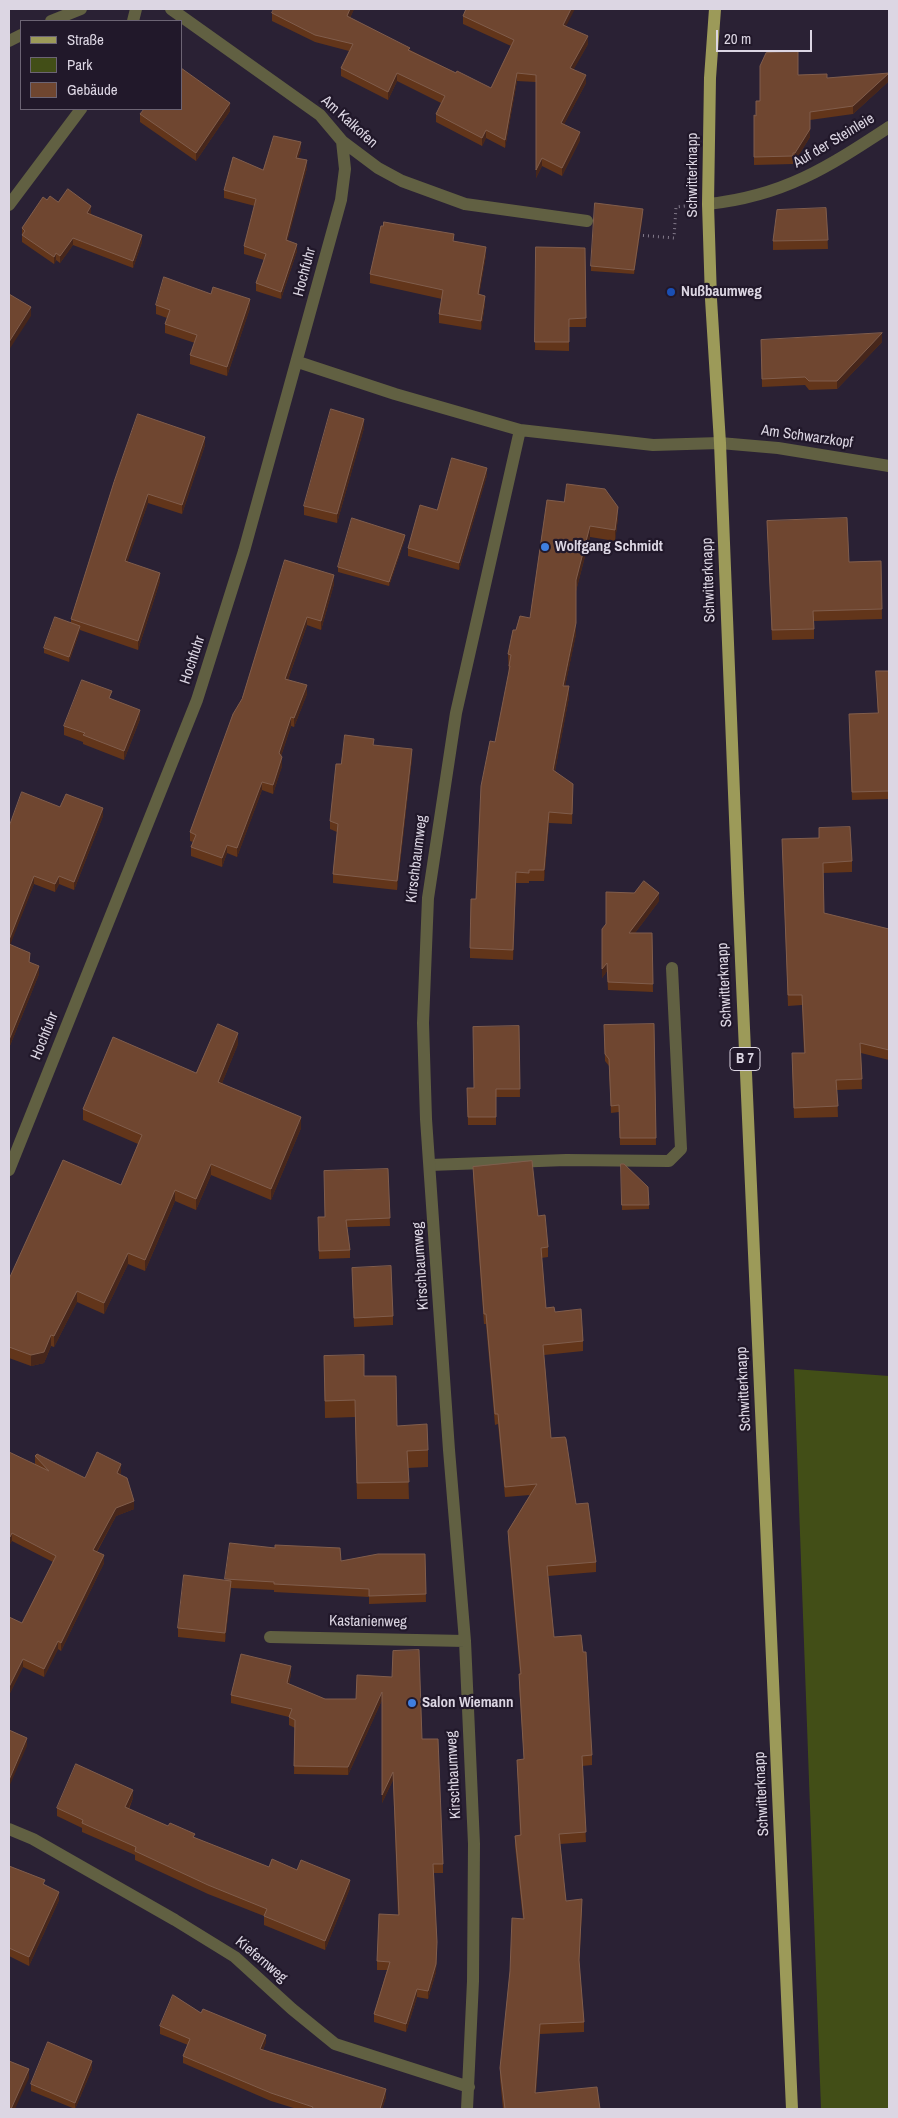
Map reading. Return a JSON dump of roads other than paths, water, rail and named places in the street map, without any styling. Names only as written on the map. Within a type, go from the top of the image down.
[{"type":"main road","name":"Schwitterknapp","points":[[715,9],[710,78],[708,204],[711,299],[720,443],[792,2109]]},
{"type":"street","points":[[54,20],[81,9]]},
{"type":"street","name":"Am Kalkofen","points":[[171,9],[320,115],[342,141],[378,168],[402,181],[465,204],[588,221]]},
{"type":"street","points":[[9,206],[80,110]]},
{"type":"street","name":"Auf der Steinleie","points":[[708,204],[733,201],[764,193],[801,180],[829,166],[889,126]]},
{"type":"street","name":"Hochfuhr","points":[[9,1170],[197,700],[244,551],[298,362],[341,200],[345,169],[342,141]]},
{"type":"street","points":[[298,362],[395,394],[520,430],[653,445],[720,443]]},
{"type":"street","name":"Kirschbaumweg","points":[[468,2109],[473,1981],[474,1844],[465,1640],[449,1450],[430,1165],[423,1023],[428,898],[456,713],[520,430]]},
{"type":"street","name":"Am Schwarzkopf","points":[[720,443],[778,448],[889,466]]},
{"type":"street","points":[[430,1165],[566,1160],[669,1161],[681,1149],[672,968]]},
{"type":"street","name":"Kastanienweg","points":[[270,1637],[465,1640]]},
{"type":"street","name":"Kiefernweg","points":[[9,1829],[33,1839],[175,1920],[235,1957],[292,2009],[335,2044],[469,2088]]},
{"type":"place","name":"Nußbaumweg","points":[[671,292]]},
{"type":"place","name":"Wolfgang Schmidt","points":[[545,547]]},
{"type":"place","name":"Salon Wiemann","points":[[412,1703]]}]
